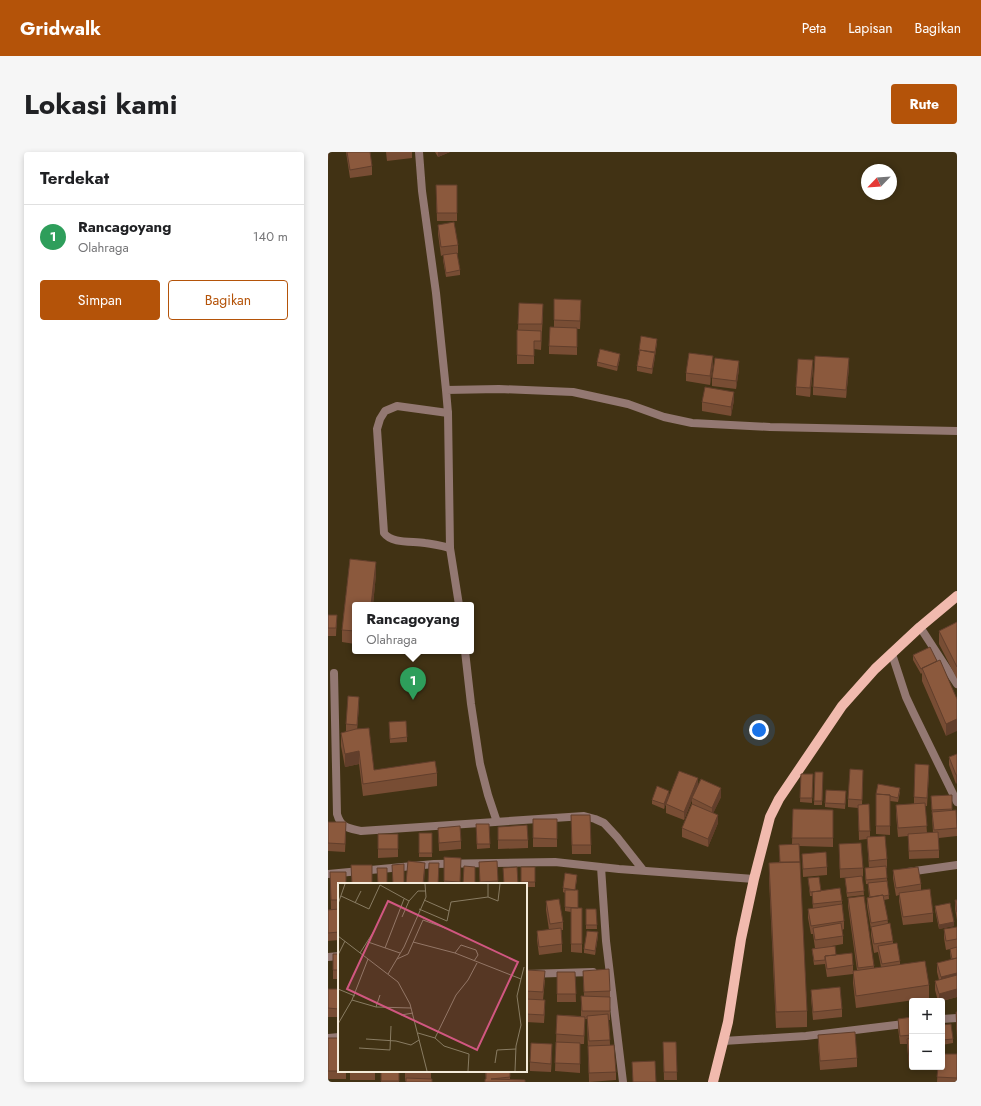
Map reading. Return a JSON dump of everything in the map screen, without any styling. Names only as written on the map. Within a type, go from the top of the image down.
[{"type":"main road","points":[[713,1082],[728,1022],[741,939],[754,879],[770,817],[779,799],[842,706],[875,669],[957,596]]},
{"type":"street","points":[[419,152],[422,191],[436,293],[446,390],[448,413],[450,548],[459,602]]},
{"type":"street","points":[[446,390],[500,389],[573,392],[628,404],[692,424],[957,431]]},
{"type":"street","points":[[448,413],[397,406],[385,411],[380,419],[377,429],[384,533],[386,536],[396,540],[426,543],[450,548]]},
{"type":"street","points":[[920,628],[957,684]]},
{"type":"street","points":[[465,654],[480,764],[497,822]]},
{"type":"street","points":[[892,654],[912,712],[957,802]]},
{"type":"street","points":[[334,673],[337,814],[340,822],[349,829],[361,831],[584,816],[604,823],[643,870]]},
{"type":"street","points":[[328,874],[434,864],[555,862],[619,869],[754,879]]},
{"type":"street","points":[[902,872],[957,864]]},
{"type":"street","points":[[601,867],[606,941],[623,1082]]},
{"type":"street","points":[[328,957],[338,956]]},
{"type":"street","points":[[527,974],[610,971]]},
{"type":"street","points":[[945,1019],[957,1018]]},
{"type":"street","points":[[723,1041],[806,1036],[909,1023]]},
{"type":"street","points":[[328,1038],[338,1037]]},
{"type":"building","points":[[347,152],[370,152],[372,166],[350,170]]},
{"type":"building","points":[[436,185],[457,185],[457,213],[437,213]]},
{"type":"building","points":[[454,222],[458,245],[441,247],[438,225]]},
{"type":"building","points":[[457,253],[460,270],[446,273],[443,255]]},
{"type":"building","points":[[554,299],[581,300],[580,321],[554,320]]},
{"type":"building","points":[[519,303],[543,304],[542,324],[518,324]]},
{"type":"building","points":[[550,327],[577,328],[577,347],[549,346]]},
{"type":"building","points":[[517,330],[541,331],[541,341],[534,341],[534,356],[517,355]]},
{"type":"building","points":[[641,336],[657,339],[655,352],[639,350]]},
{"type":"building","points":[[600,349],[620,354],[617,367],[597,362]]},
{"type":"building","points":[[640,350],[655,353],[652,369],[637,366]]},
{"type":"building","points":[[689,353],[713,356],[710,376],[686,373]]},
{"type":"building","points":[[815,356],[849,358],[846,390],[813,387]]},
{"type":"building","points":[[715,358],[739,361],[736,381],[712,378]]},
{"type":"building","points":[[798,359],[813,360],[810,388],[796,387]]},
{"type":"building","points":[[705,387],[734,392],[731,407],[702,402]]},
{"type":"building","points":[[350,559],[376,562],[371,602],[352,602],[352,631],[342,630]]},
{"type":"building","points":[[328,615],[337,615],[336,628],[328,628]]},
{"type":"building","points":[[957,622],[957,667],[939,631]]},
{"type":"building","points":[[930,647],[937,661],[921,669],[913,655]]},
{"type":"building","points":[[940,660],[957,699],[957,719],[946,724],[922,668]]},
{"type":"building","points":[[348,696],[359,697],[357,725],[346,724]]},
{"type":"building","points":[[406,721],[407,737],[390,739],[389,722]]},
{"type":"building","points":[[369,728],[374,770],[435,761],[437,773],[363,784],[359,751],[345,754],[341,733],[356,729]]},
{"type":"building","points":[[957,754],[957,775],[956,775],[949,757]]},
{"type":"building","points":[[915,764],[929,765],[927,798],[914,797]]},
{"type":"building","points":[[850,769],[863,770],[862,800],[848,799]]},
{"type":"building","points":[[679,771],[698,778],[684,812],[666,804]]},
{"type":"building","points":[[815,772],[823,772],[822,801],[814,801]]},
{"type":"building","points":[[801,774],[813,774],[812,798],[800,798]]},
{"type":"building","points":[[701,779],[721,788],[712,808],[692,798]]},
{"type":"building","points":[[878,784],[900,788],[898,798],[890,795],[876,794]]},
{"type":"building","points":[[657,786],[669,791],[664,804],[652,800]]},
{"type":"building","points":[[826,790],[846,791],[845,804],[825,803]]},
{"type":"building","points":[[876,794],[890,795],[890,826],[876,826]]},
{"type":"building","points":[[952,795],[952,809],[932,810],[931,796]]},
{"type":"building","points":[[925,803],[927,826],[898,828],[896,805]]},
{"type":"building","points":[[692,804],[718,815],[708,839],[682,828]]},
{"type":"building","points":[[869,804],[870,831],[859,831],[858,805]]},
{"type":"building","points":[[793,809],[833,810],[833,838],[792,838]]},
{"type":"building","points":[[956,810],[957,828],[934,830],[932,812]]},
{"type":"building","points":[[571,815],[590,815],[591,845],[572,845]]},
{"type":"building","points":[[533,819],[557,819],[557,839],[533,838]]},
{"type":"building","points":[[328,822],[346,822],[345,844],[328,843]]},
{"type":"building","points":[[476,824],[489,824],[490,844],[477,844]]},
{"type":"building","points":[[527,825],[528,840],[498,840],[498,827]]},
{"type":"building","points":[[460,826],[461,841],[439,843],[438,828]]},
{"type":"building","points":[[938,832],[939,850],[909,851],[908,834]]},
{"type":"building","points":[[419,833],[432,833],[432,853],[419,853]]},
{"type":"building","points":[[378,834],[398,834],[398,849],[378,849]]},
{"type":"building","points":[[885,836],[887,859],[869,861],[867,837]]},
{"type":"building","points":[[861,843],[863,868],[840,869],[839,844]]},
{"type":"building","points":[[799,844],[800,862],[780,862],[779,845]]},
{"type":"building","points":[[826,852],[827,867],[803,869],[802,854]]},
{"type":"building","points":[[444,857],[461,858],[460,882],[444,881]]},
{"type":"building","points":[[408,861],[425,863],[423,883],[406,883]]},
{"type":"building","points":[[497,861],[498,881],[480,882],[479,862]]},
{"type":"building","points":[[800,862],[807,1011],[776,1012],[769,863]]},
{"type":"building","points":[[429,863],[439,863],[438,883],[428,883]]},
{"type":"building","points":[[404,864],[404,883],[393,883],[392,865]]},
{"type":"building","points":[[351,865],[372,865],[372,883],[352,883]]},
{"type":"building","points":[[464,866],[475,867],[475,883],[463,883]]},
{"type":"building","points":[[886,866],[887,878],[866,880],[865,868]]},
{"type":"building","points":[[517,867],[518,883],[504,883],[503,868]]},
{"type":"building","points":[[521,867],[535,867],[535,882],[521,882]]},
{"type":"building","points":[[918,867],[921,884],[896,888],[893,870]]},
{"type":"building","points":[[377,868],[387,868],[387,883],[378,883]]},
{"type":"building","points":[[330,872],[346,872],[346,883],[338,883],[338,900],[331,900]]},
{"type":"building","points":[[565,873],[577,875],[575,890],[563,888]]},
{"type":"building","points":[[862,876],[864,891],[847,893],[845,878]]},
{"type":"building","points":[[819,877],[821,891],[810,892],[808,878]]},
{"type":"building","points":[[887,881],[889,895],[870,897],[868,883]]},
{"type":"building","points":[[840,888],[842,901],[813,904],[812,892]]},
{"type":"building","points":[[930,889],[933,913],[903,917],[899,893]]},
{"type":"building","points":[[565,890],[578,890],[578,908],[565,907]]},
{"type":"building","points":[[883,895],[888,920],[871,923],[867,898]]},
{"type":"building","points":[[864,896],[874,966],[858,968],[848,898]]},
{"type":"building","points":[[559,899],[563,922],[550,924],[546,901]]},
{"type":"building","points":[[955,900],[957,900],[957,912]]},
{"type":"building","points":[[950,903],[954,922],[939,925],[935,906]]},
{"type":"building","points":[[842,904],[844,921],[811,926],[808,909]]},
{"type":"building","points":[[571,908],[582,908],[582,944],[571,944]]},
{"type":"building","points":[[338,909],[338,932],[328,933],[328,910]]},
{"type":"building","points":[[586,909],[596,909],[597,925],[586,925]]},
{"type":"building","points":[[841,923],[843,936],[815,940],[813,928]]},
{"type":"building","points":[[890,923],[893,941],[874,944],[871,927]]},
{"type":"building","points":[[957,927],[957,939],[946,941],[944,929]]},
{"type":"building","points":[[561,928],[562,944],[539,947],[537,931]]},
{"type":"building","points":[[587,931],[598,932],[595,951],[584,949]]},
{"type":"building","points":[[897,943],[900,961],[882,964],[878,946]]},
{"type":"building","points":[[835,946],[836,955],[825,956],[825,960],[814,961],[812,949]]},
{"type":"building","points":[[957,947],[957,958],[952,959],[950,949]]},
{"type":"building","points":[[852,953],[853,965],[827,969],[825,956]]},
{"type":"building","points":[[333,954],[338,954],[338,970],[333,970]]},
{"type":"building","points":[[957,958],[957,973],[941,977],[937,963]]},
{"type":"building","points":[[925,961],[929,985],[856,996],[853,971]]},
{"type":"building","points":[[609,969],[610,991],[584,992],[583,971]]},
{"type":"building","points":[[527,970],[545,971],[543,992],[527,991]]},
{"type":"building","points":[[557,972],[575,972],[576,994],[557,994]]},
{"type":"building","points":[[957,975],[957,989],[939,994],[935,981]]},
{"type":"building","points":[[840,987],[842,1009],[813,1012],[811,990]]},
{"type":"building","points":[[328,989],[338,989],[338,1009],[328,1008]]},
{"type":"building","points":[[581,996],[610,997],[610,1011],[582,1011]]},
{"type":"building","points":[[527,999],[545,1000],[544,1015],[527,1014]]},
{"type":"building","points":[[608,1014],[610,1040],[589,1041],[587,1016]]},
{"type":"building","points":[[557,1015],[585,1017],[584,1036],[556,1034]]},
{"type":"building","points":[[909,1017],[909,1035],[900,1036],[898,1019]]},
{"type":"building","points":[[951,1024],[953,1039],[945,1040],[945,1025]]},
{"type":"building","points":[[855,1032],[857,1058],[820,1061],[818,1035]]},
{"type":"building","points":[[328,1038],[338,1038],[338,1071],[328,1071]]},
{"type":"building","points":[[907,1039],[909,1039],[909,1059]]},
{"type":"building","points":[[556,1042],[580,1043],[580,1064],[555,1063]]},
{"type":"building","points":[[663,1042],[676,1042],[677,1072],[664,1072]]},
{"type":"building","points":[[531,1043],[552,1044],[551,1064],[530,1062]]},
{"type":"building","points":[[614,1045],[616,1072],[589,1073],[588,1046]]},
{"type":"building","points":[[945,1054],[957,1054],[957,1078],[937,1077],[938,1070],[945,1070]]},
{"type":"building","points":[[655,1061],[656,1082],[633,1082],[632,1062]]},
{"type":"building","points":[[381,1072],[399,1072],[399,1081],[381,1081]]},
{"type":"building","points":[[486,1072],[510,1072],[510,1077],[491,1079],[525,1080],[525,1082],[485,1082]]},
{"type":"building","points":[[406,1078],[432,1079],[432,1082],[406,1082]]},
{"type":"place","name":"Rancagoyang","points":[[413,700]]}]
